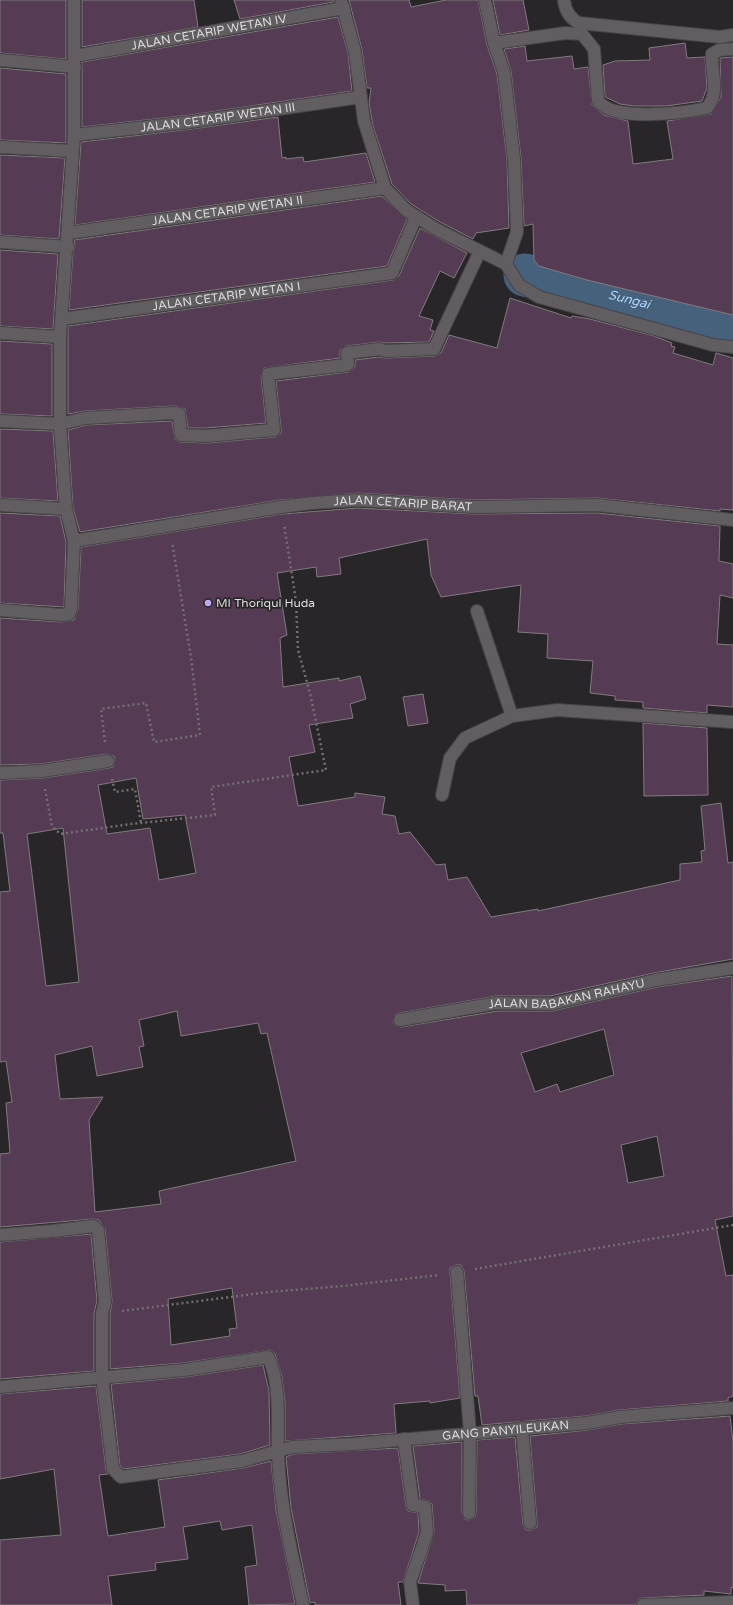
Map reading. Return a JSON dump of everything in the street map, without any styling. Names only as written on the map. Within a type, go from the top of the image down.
[{"type":"street","points":[[0,610],[62,615],[70,612],[74,541],[66,509],[60,424],[60,338],[69,233],[74,135],[74,0]]},
{"type":"street","points":[[485,0],[494,43],[504,72],[514,159],[518,232],[506,264]]},
{"type":"street","points":[[564,0],[565,7],[570,18],[579,23],[720,37],[733,35]]},
{"type":"street","points":[[342,4],[355,52],[364,121],[386,188],[406,210],[436,229],[506,264],[519,285],[539,297],[713,345],[733,347]]},
{"type":"street","name":"JALAN CETARIP WETAN IV","points":[[0,60],[75,61],[342,4]]},
{"type":"street","points":[[494,43],[564,34],[582,34],[594,49],[598,102],[603,107],[626,114],[678,112],[707,108],[713,101],[715,86],[712,54],[719,50],[733,49]]},
{"type":"street","name":"JALAN CETARIP WETAN III","points":[[74,135],[160,126],[361,97]]},
{"type":"street","points":[[0,147],[72,151]]},
{"type":"street","name":"JALAN CETARIP WETAN II","points":[[69,233],[386,188]]},
{"type":"street","name":"JALAN CETARIP WETAN I","points":[[62,319],[392,273],[416,217]]},
{"type":"street","points":[[0,242],[68,247]]},
{"type":"street","points":[[0,421],[60,424],[85,418],[174,413],[179,414],[181,435],[206,436],[274,430],[268,374],[347,365],[347,352],[380,349],[385,351],[434,349],[480,251]]},
{"type":"street","points":[[0,333],[60,338]]},
{"type":"street","name":"JALAN CETARIP BARAT","points":[[74,541],[281,507],[358,500],[473,507],[597,505],[733,520]]},
{"type":"street","points":[[0,505],[66,509]]},
{"type":"street","points":[[478,611],[512,716]]},
{"type":"street","points":[[442,796],[450,758],[464,738],[512,716],[557,710],[733,722]]},
{"type":"street","points":[[0,773],[42,771],[108,761]]},
{"type":"street","name":"JALAN BABAKAN RAHAYU","points":[[400,1020],[497,1003],[551,1004],[656,980],[733,968]]},
{"type":"street","name":"GANG PANYILEUKAN","points":[[0,1235],[52,1232],[94,1226],[98,1230],[105,1302],[102,1313],[102,1376],[112,1460],[116,1474],[121,1477],[242,1461],[278,1450],[292,1448],[404,1440],[587,1422],[620,1417],[733,1408]]},
{"type":"street","points":[[457,1272],[470,1433],[469,1513]]},
{"type":"street","points":[[0,1386],[184,1370],[268,1357],[275,1382],[278,1450],[286,1521],[303,1605]]},
{"type":"street","points":[[522,1428],[530,1523]]},
{"type":"street","points":[[404,1440],[413,1505],[425,1507],[427,1526],[427,1533],[410,1582],[413,1605]]},
{"type":"street","points":[[643,1605],[733,1602]]},
{"type":"path","points":[[42,771],[52,826],[58,834],[215,815],[211,787],[326,770],[310,693],[298,650],[296,601],[281,507]]},
{"type":"path","points":[[141,823],[135,789],[115,792],[108,761],[101,709],[146,703],[154,742],[200,735],[190,650],[170,526]]},
{"type":"path","points":[[102,1313],[270,1292],[343,1286],[457,1272],[733,1225]]},
{"type":"building","points":[[0,0],[66,0],[66,59],[0,53]]},
{"type":"building","points":[[82,0],[194,0],[198,27],[82,47]]},
{"type":"building","points":[[234,0],[334,0],[334,2],[240,19]]},
{"type":"building","points":[[349,0],[409,0],[411,7],[446,0],[478,0],[487,45],[497,74],[507,160],[509,228],[476,233],[473,239],[440,222],[411,204],[392,184],[373,126],[369,103],[371,88],[367,88],[362,50]]},
{"type":"building","points":[[493,0],[523,0],[529,30],[500,35]]},
{"type":"building","points":[[338,17],[348,53],[352,91],[190,115],[82,127],[82,62]]},
{"type":"building","points":[[685,43],[687,58],[705,57],[707,88],[702,101],[666,106],[634,106],[620,104],[605,97],[603,65],[615,61],[650,60],[649,48]]},
{"type":"building","points":[[525,46],[527,61],[572,56],[574,69],[588,67],[592,105],[604,115],[628,121],[633,164],[673,159],[667,121],[711,114],[721,97],[720,58],[733,57],[733,315],[587,280],[539,266],[534,260],[533,224],[524,226],[521,158],[511,71],[504,49]]},
{"type":"building","points":[[0,68],[66,74],[66,143],[0,140]]},
{"type":"building","points":[[278,117],[282,158],[303,157],[304,162],[366,153],[375,182],[75,225],[81,142]]},
{"type":"building","points":[[0,155],[65,158],[59,239],[0,235]]},
{"type":"building","points":[[382,196],[407,219],[387,266],[69,310],[73,252],[75,247],[74,240]]},
{"type":"building","points":[[420,228],[467,253],[454,278],[440,271],[419,316],[433,320],[430,330],[434,331],[429,342],[379,342],[346,346],[340,350],[340,358],[264,368],[261,375],[266,423],[188,428],[185,409],[174,406],[85,411],[68,414],[68,326],[393,280],[399,276]]},
{"type":"building","points":[[0,250],[58,254],[53,329],[0,326]]},
{"type":"building","points":[[510,298],[571,318],[572,316],[590,319],[654,336],[672,343],[671,346],[675,347],[673,353],[713,365],[716,353],[733,358],[733,510],[720,509],[720,511],[597,498],[473,500],[358,493],[280,500],[80,532],[73,508],[68,430],[86,425],[172,421],[175,439],[180,442],[207,443],[275,437],[281,433],[276,381],[348,372],[355,367],[355,360],[379,357],[435,356],[441,353],[449,335],[497,348]]},
{"type":"building","points":[[0,341],[52,344],[52,416],[0,414]]},
{"type":"building","points":[[0,429],[53,431],[58,501],[0,498]]},
{"type":"building","points":[[358,508],[473,514],[597,513],[720,526],[719,561],[733,564],[733,598],[720,595],[717,644],[733,645],[733,707],[707,705],[707,713],[643,708],[643,702],[615,700],[615,696],[590,693],[593,661],[547,658],[548,634],[518,632],[521,585],[441,597],[431,575],[427,539],[339,558],[341,574],[317,577],[316,567],[277,573],[287,635],[280,638],[283,687],[339,678],[339,681],[360,676],[366,699],[350,704],[353,718],[309,725],[315,752],[289,757],[298,806],[355,797],[355,793],[385,797],[382,814],[395,816],[399,834],[410,832],[436,865],[445,864],[448,880],[467,877],[491,917],[538,909],[538,911],[680,880],[680,864],[702,862],[701,851],[705,850],[701,806],[721,803],[728,863],[733,862],[733,959],[654,973],[550,996],[496,996],[399,1013],[395,1015],[393,1021],[395,1025],[401,1027],[498,1011],[552,1011],[657,987],[732,976],[733,1216],[715,1220],[726,1276],[733,1275],[733,1396],[728,1398],[728,1401],[619,1410],[586,1416],[482,1425],[478,1396],[475,1396],[464,1271],[461,1265],[456,1265],[450,1268],[450,1273],[460,1398],[430,1403],[430,1401],[394,1404],[396,1433],[285,1441],[285,1403],[282,1377],[275,1354],[270,1350],[183,1363],[110,1369],[110,1314],[112,1301],[105,1229],[99,1220],[93,1219],[0,1227],[0,1154],[10,1153],[6,1103],[12,1102],[6,1061],[0,1062],[0,892],[10,891],[3,833],[0,833],[0,780],[43,778],[109,768],[113,767],[115,760],[114,756],[107,754],[41,764],[0,765],[0,618],[61,622],[74,620],[78,609],[81,547],[282,514]],"holes":[[[136,778],[143,819],[185,815],[196,873],[159,880],[150,828],[107,834],[98,785]],[[63,828],[79,982],[46,986],[27,834]],[[177,1011],[181,1036],[258,1023],[261,1034],[267,1033],[296,1161],[159,1191],[161,1204],[95,1212],[89,1120],[103,1097],[60,1099],[55,1055],[92,1046],[97,1076],[143,1067],[139,1047],[144,1046],[139,1020]],[[604,1029],[614,1075],[560,1092],[557,1084],[535,1092],[521,1053]],[[657,1136],[664,1176],[628,1183],[621,1145]],[[232,1288],[237,1328],[229,1329],[230,1336],[171,1345],[168,1299]]]},
{"type":"building","points":[[0,513],[60,516],[66,542],[64,607],[0,603]]},
{"type":"building","points":[[423,694],[428,723],[408,726],[403,697]]},
{"type":"building","points":[[643,723],[707,728],[708,795],[644,796]]},
{"type":"building","points":[[91,1234],[97,1301],[94,1313],[94,1371],[0,1379],[0,1242]]},
{"type":"building","points":[[263,1365],[269,1391],[270,1445],[240,1454],[124,1469],[120,1466],[111,1384],[185,1377]]},
{"type":"building","points":[[96,1386],[106,1470],[108,1474],[99,1475],[108,1536],[165,1527],[158,1480],[243,1468],[271,1461],[276,1510],[295,1604],[249,1605],[245,1567],[257,1565],[252,1525],[222,1530],[220,1521],[183,1527],[188,1559],[155,1563],[156,1570],[108,1576],[112,1605],[0,1605],[0,1540],[61,1535],[54,1469],[0,1479],[0,1394]]},
{"type":"building","points":[[730,1416],[733,1441],[733,1588],[731,1587],[731,1594],[704,1591],[704,1595],[643,1598],[639,1599],[636,1605],[467,1605],[466,1590],[445,1591],[445,1585],[418,1583],[434,1532],[432,1504],[429,1501],[420,1499],[413,1446],[462,1442],[462,1513],[465,1519],[469,1520],[475,1517],[476,1513],[477,1440],[515,1437],[523,1524],[526,1530],[531,1530],[537,1527],[537,1522],[530,1436],[588,1430],[621,1424]]},
{"type":"building","points":[[398,1448],[406,1506],[408,1511],[418,1513],[419,1532],[403,1582],[398,1582],[401,1605],[315,1605],[315,1602],[310,1603],[291,1508],[286,1457],[293,1454]]},
{"type":"waterway","name":"Sungai","points":[[525,275],[635,301],[733,327]]},
{"type":"place","name":"MI Thoriqul Huda","points":[[208,603]]}]
